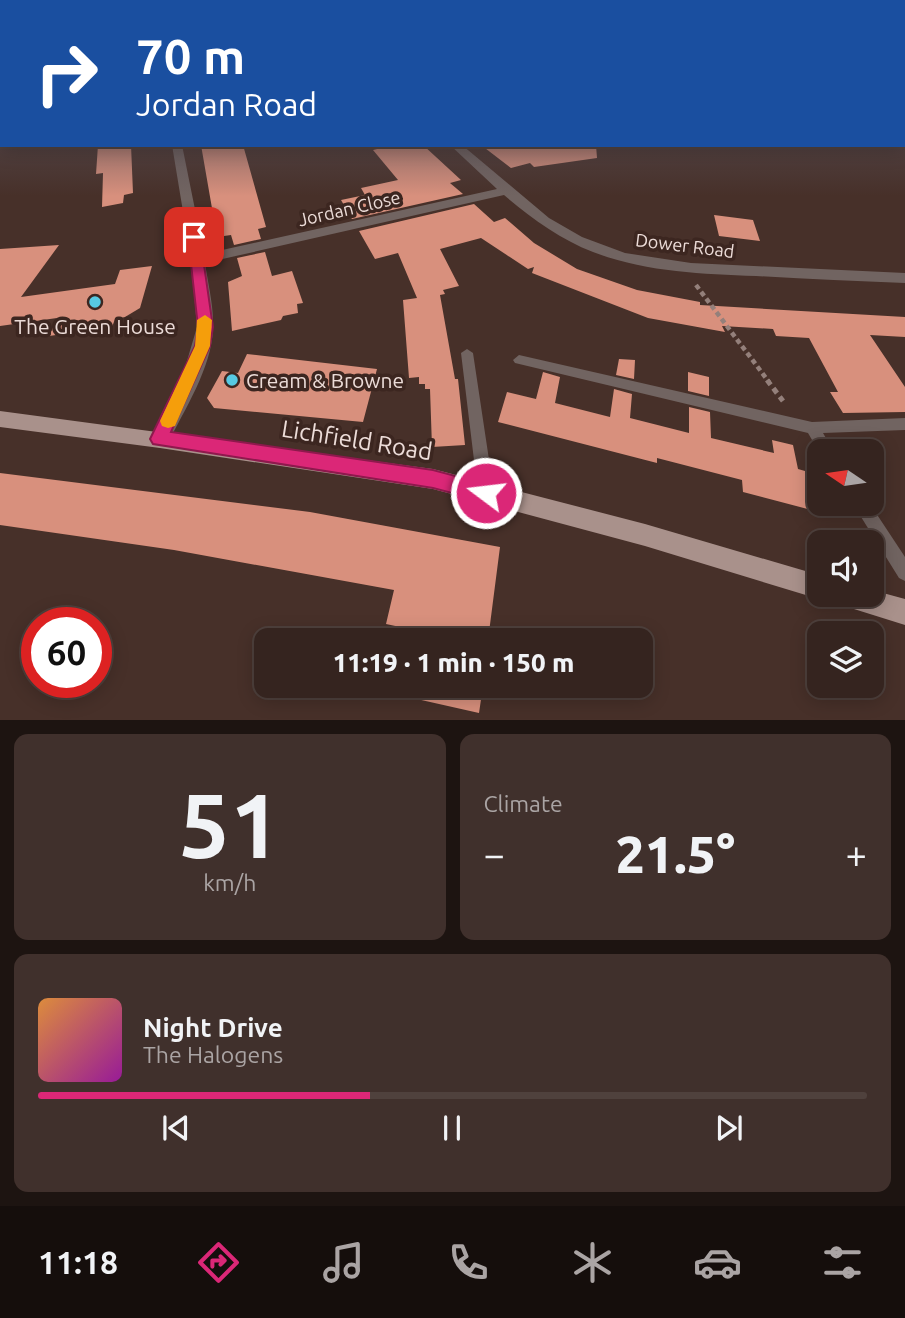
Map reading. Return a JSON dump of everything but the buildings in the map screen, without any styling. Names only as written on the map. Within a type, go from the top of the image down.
[{"type":"main road","name":"Lichfield Road","points":[[0,419],[160,439],[433,479],[645,535],[807,583]]},
{"type":"main road","points":[[884,606],[905,612]]},
{"type":"street","points":[[160,439],[202,346],[205,327],[198,260],[177,147]]},
{"type":"street","name":"Dower Road","points":[[457,147],[558,228],[600,250],[635,260],[683,267],[905,278]]},
{"type":"street","name":"Jordan Close","points":[[198,260],[508,190]]},
{"type":"lane","points":[[467,353],[486,493]]},
{"type":"lane","points":[[519,360],[807,427],[905,424]]},
{"type":"lane","points":[[807,427],[817,439]]},
{"type":"lane","points":[[869,516],[905,572]]},
{"type":"path","points":[[683,267],[807,427]]},
{"type":"slow traffic","points":[[168,421],[193,371],[202,346],[205,320]]},
{"type":"place","name":"The Green House","points":[[95,302]]},
{"type":"place","name":"Cream & Browne","points":[[232,380]]},
{"type":"route","points":[[194,237],[205,327],[202,346],[160,439],[433,479],[486,493]]}]
